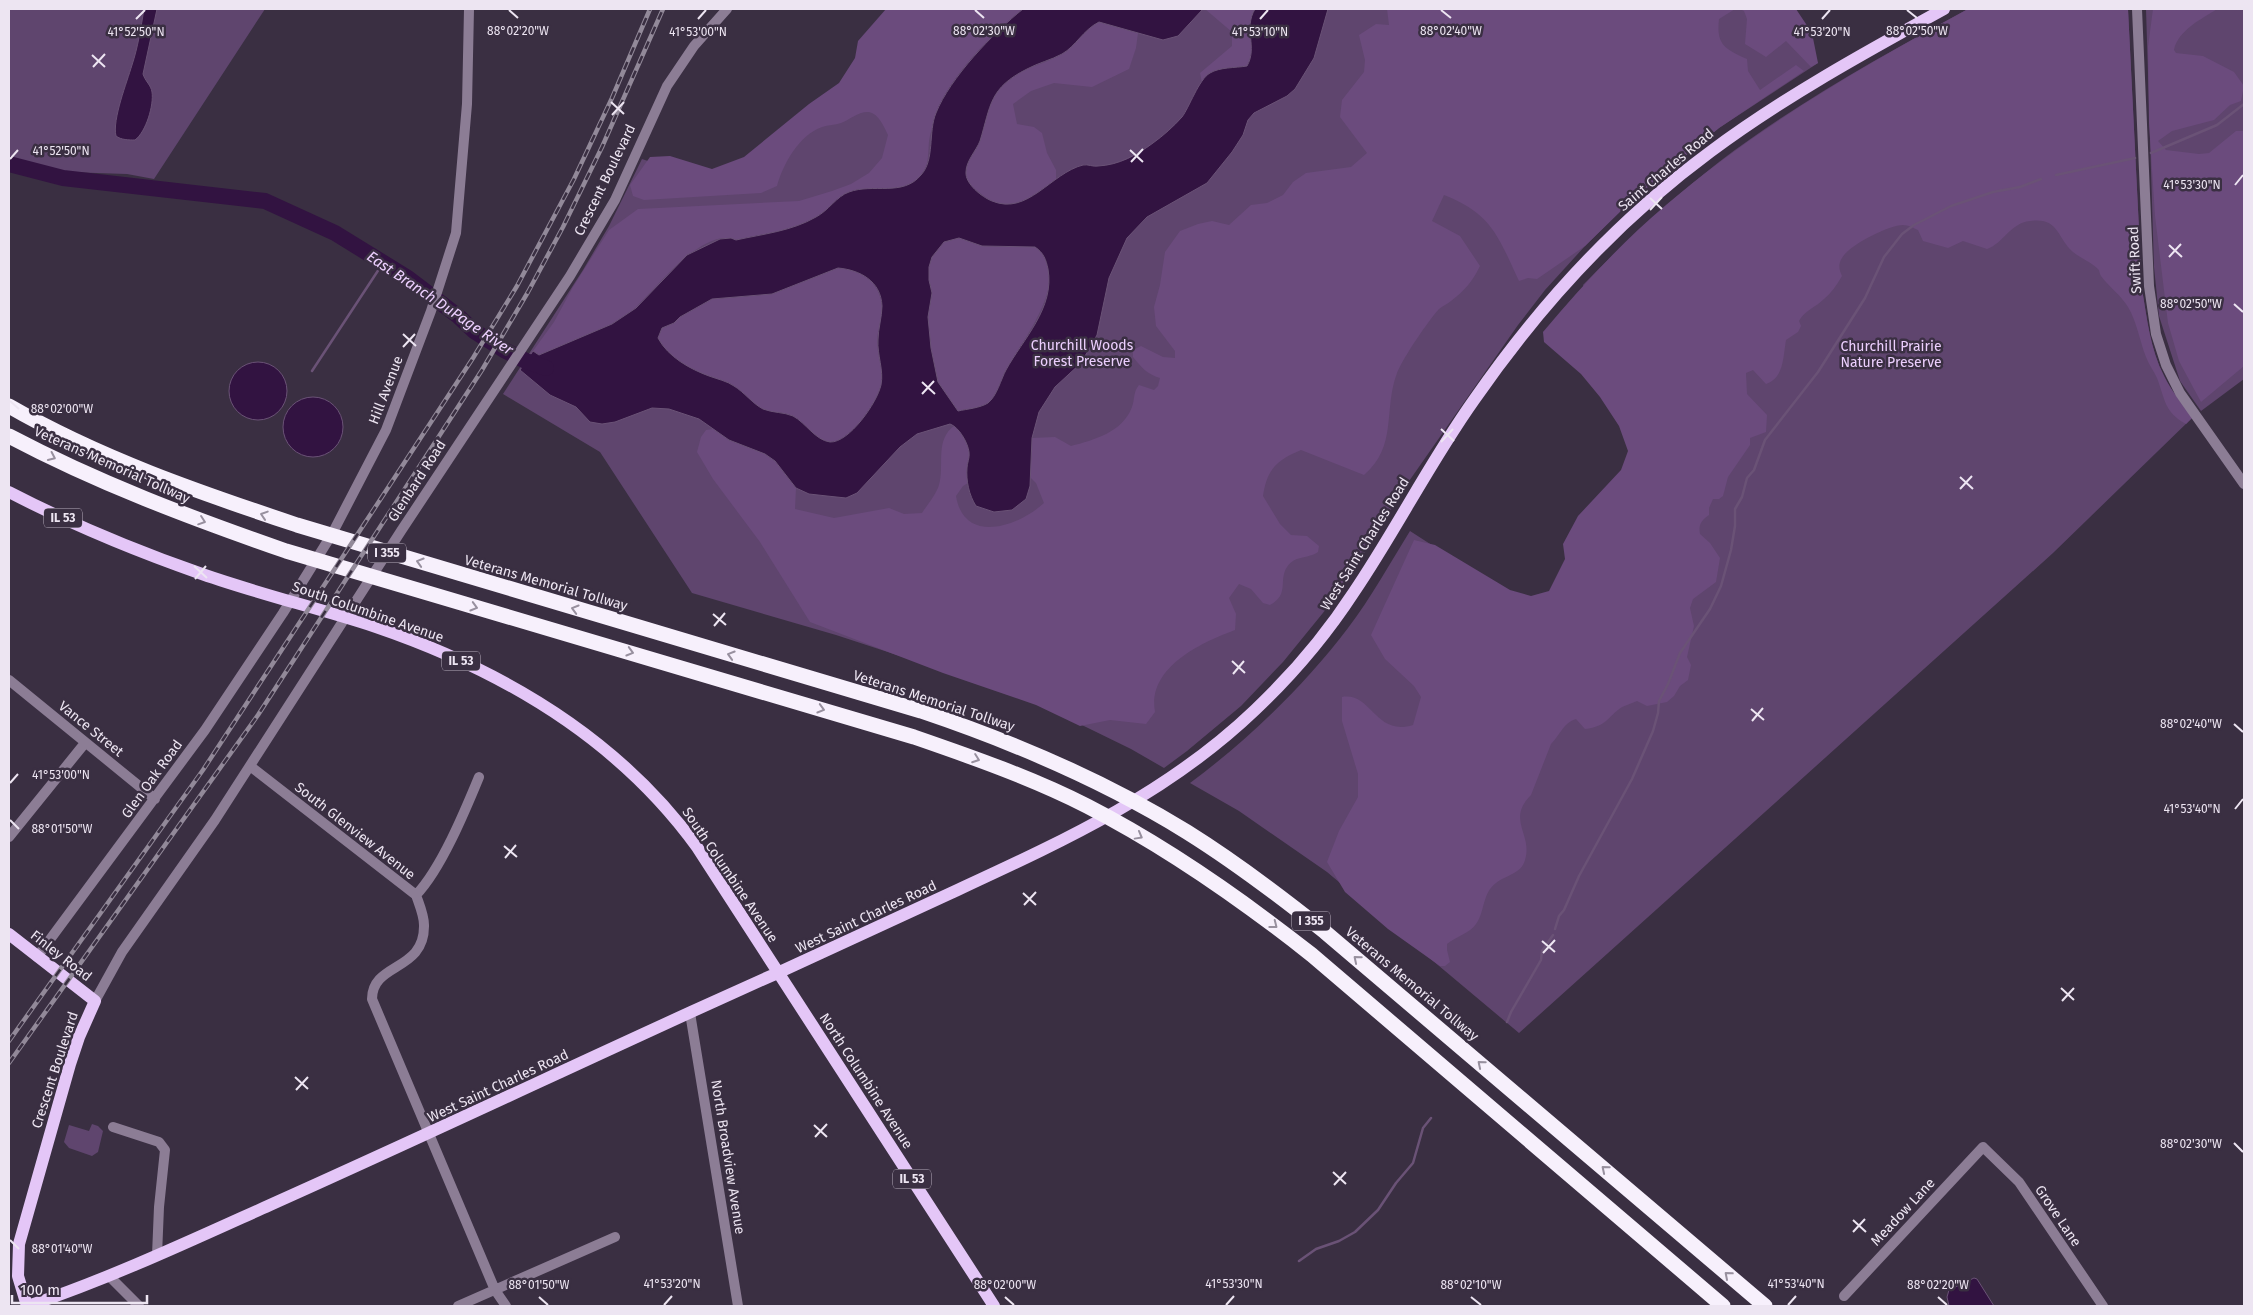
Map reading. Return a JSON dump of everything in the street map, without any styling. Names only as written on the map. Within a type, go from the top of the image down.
[{"type":"highway","name":"Veterans Memorial Tollway","points":[[9,406],[38,422],[145,472],[198,492],[398,556],[921,710],[1020,746],[1112,789],[1187,832],[1263,883],[1317,926],[1765,1306]]},
{"type":"highway","name":"Veterans Memorial Tollway","points":[[9,436],[116,488],[188,517],[277,548],[914,737],[981,761],[1086,806],[1173,855],[1253,909],[1723,1306]]},
{"type":"main road","name":"Saint Charles Road","points":[[1462,418],[1519,339],[1567,282],[1624,225],[1664,189],[1710,152],[1809,85],[1944,9]]},
{"type":"main road","name":"West Saint Charles Road","points":[[28,1306],[109,1276],[430,1134],[1067,839],[1118,812],[1174,777],[1224,738],[1253,712],[1300,663],[1359,586],[1462,418]]},
{"type":"main road","name":"South Columbine Avenue","points":[[9,492],[75,523],[202,574],[375,627],[415,642],[480,669],[556,712],[592,737],[671,813],[696,847],[778,974]]},
{"type":"main road","name":"Finley Road","points":[[9,934],[95,1001]]},
{"type":"main road","name":"North Columbine Avenue","points":[[778,974],[994,1306]]},
{"type":"main road","name":"Crescent Boulevard","points":[[28,1306],[18,1276],[19,1244],[70,1064],[79,1036],[95,1001]]},
{"type":"street","name":"Hill Avenue","points":[[233,688],[283,613],[344,512],[386,430],[442,281],[456,233],[467,104],[469,9]]},
{"type":"street","name":"Crescent Boulevard","points":[[512,365],[602,224],[667,86],[694,46],[726,9]]},
{"type":"street","name":"Swift Road","points":[[2138,9],[2149,286],[2156,334],[2166,365],[2180,393],[2244,484]]},
{"type":"street","name":"Glenbard Road","points":[[250,766],[401,531],[512,365]]},
{"type":"street","name":"Vance Street","points":[[9,680],[155,800]]},
{"type":"street","name":"Glen Oak Road","points":[[37,957],[155,800],[233,688]]},
{"type":"street","points":[[9,837],[85,743]]},
{"type":"street","name":"Crescent Boulevard","points":[[95,1001],[122,952],[250,766]]},
{"type":"street","name":"South Glenview Avenue","points":[[250,766],[416,895],[424,923],[421,942],[411,958],[380,978],[372,991],[372,1000],[495,1290],[506,1306]]},
{"type":"street","points":[[416,895],[427,883],[437,866],[479,777]]},
{"type":"street","name":"North Broadview Avenue","points":[[690,1013],[738,1306]]},
{"type":"street","points":[[113,1127],[159,1142],[165,1150],[159,1207],[157,1255]]},
{"type":"street","name":"Meadow Lane","points":[[1844,1296],[1983,1147]]},
{"type":"street","name":"Grove Lane","points":[[1983,1147],[2019,1182],[2103,1306]]},
{"type":"street","points":[[458,1306],[615,1237]]},
{"type":"street","points":[[109,1276],[138,1306]]},
{"type":"green space","points":[[9,9],[265,9],[154,179],[127,174],[66,172],[9,158]]},
{"type":"green space","name":"Churchill Woods Forest Preserve","points":[[910,9],[1783,9],[1818,63],[1719,128],[1631,201],[1585,246],[1545,290],[1518,325],[1407,484],[1340,592],[1283,662],[1241,706],[1164,768],[1131,749],[1045,707],[964,677],[836,635],[692,593],[600,452],[503,394],[583,270],[609,226],[642,159],[741,192]]},
{"type":"green space","name":"Churchill Prairie Nature Preserve","points":[[1968,9],[2128,9],[2142,289],[2150,333],[2159,366],[2170,387],[2192,418],[2053,553],[1519,1033],[1327,872],[1239,811],[1190,783],[1233,749],[1275,711],[1313,670],[1356,617],[1410,531],[1545,618],[1654,454],[1583,285],[1666,206],[1701,176],[1748,141],[1840,81]]},
{"type":"green space","points":[[2146,9],[2244,9],[2244,379],[2201,411],[2180,381],[2159,316],[2154,267]]},
{"type":"green space","points":[[92,1124],[98,1126],[103,1131],[98,1152],[92,1156],[69,1148],[64,1142],[69,1125],[89,1131]]},
{"type":"shaded area","points":[[144,9],[157,9],[143,74],[151,90],[152,104],[143,131],[135,140],[125,140],[116,136],[116,121],[136,51]]},
{"type":"shaded area","points":[[886,9],[1023,9],[981,48],[946,93],[934,122],[928,160],[921,175],[914,182],[897,188],[849,192],[816,217],[787,229],[736,240],[723,238],[710,242],[696,249],[682,260],[636,308],[623,317],[596,332],[539,355],[533,351],[554,322],[573,287],[609,230],[638,209],[799,201],[851,184],[869,173],[882,158],[888,135],[883,125],[873,113],[865,112],[841,123],[822,127],[806,136],[793,151],[783,169],[777,186],[761,193],[644,200],[633,196],[630,185],[650,157],[670,156],[712,169],[744,157],[809,104],[839,83],[855,58],[858,41]]},
{"type":"shaded area","points":[[1023,9],[1203,9],[1178,36],[1163,40],[1099,22],[1088,29],[1062,54],[1027,69],[1005,83],[993,99],[980,141],[966,168],[966,177],[979,193],[992,201],[1005,204],[1017,203],[1028,198],[1071,169],[1083,165],[1113,164],[1127,159],[1141,152],[1161,137],[1185,113],[1198,87],[1206,76],[1218,70],[1247,66],[1251,52],[1250,24],[1255,9],[1328,9],[1314,58],[1295,89],[1287,96],[1254,113],[1248,120],[1243,135],[1232,152],[1207,183],[1147,217],[1127,238],[1109,278],[1097,335],[1081,363],[1055,387],[1039,412],[1032,438],[1030,486],[1026,499],[1012,510],[994,512],[976,506],[971,497],[968,483],[968,448],[960,432],[950,424],[917,434],[900,447],[857,493],[846,498],[809,494],[796,488],[775,461],[765,454],[729,440],[699,419],[669,409],[652,408],[615,422],[602,424],[590,422],[576,407],[550,395],[520,370],[533,351],[539,355],[612,324],[636,308],[687,255],[720,239],[731,238],[736,240],[787,229],[816,217],[849,192],[897,188],[914,182],[921,175],[928,162],[936,113],[951,85],[986,43]],"holes":[[[959,238],[982,246],[1035,247],[1043,254],[1048,269],[1049,283],[1047,297],[1042,310],[1006,370],[994,396],[985,405],[958,411],[938,382],[931,348],[928,317],[932,293],[929,280],[929,267],[932,257],[944,242]],[[838,268],[854,271],[868,278],[881,297],[878,351],[882,374],[878,393],[868,411],[853,429],[837,441],[825,441],[793,416],[763,409],[731,384],[687,366],[674,357],[658,338],[662,328],[674,323],[680,317],[712,299],[772,294]]]},
{"type":"shaded area","points":[[1205,9],[1255,9],[1250,24],[1251,52],[1247,66],[1215,71],[1202,83],[1200,73],[1232,46],[1232,32]]},
{"type":"shaded area","points":[[1387,9],[1735,9],[1719,19],[1719,35],[1728,49],[1747,59],[1748,71],[1760,90],[1796,65],[1804,71],[1719,128],[1631,201],[1585,246],[1537,279],[1528,278],[1519,281],[1492,228],[1473,210],[1444,195],[1432,221],[1460,236],[1480,266],[1464,289],[1434,315],[1400,366],[1393,387],[1386,440],[1382,452],[1375,464],[1364,475],[1301,450],[1279,462],[1274,467],[1267,479],[1263,496],[1280,524],[1291,535],[1307,536],[1319,546],[1318,552],[1290,563],[1283,577],[1282,592],[1276,601],[1270,605],[1263,603],[1251,589],[1239,584],[1229,598],[1236,614],[1235,630],[1192,650],[1168,670],[1159,682],[1155,696],[1155,712],[1146,724],[1110,720],[1080,726],[1036,705],[943,673],[810,622],[760,542],[713,479],[697,452],[701,437],[706,430],[714,429],[729,440],[765,454],[775,461],[796,488],[795,509],[834,518],[889,508],[904,514],[922,513],[938,489],[941,477],[942,445],[944,438],[955,425],[970,450],[968,483],[963,486],[956,496],[961,511],[969,521],[981,526],[993,527],[1007,524],[1033,512],[1044,503],[1036,483],[1030,477],[1032,438],[1055,437],[1071,446],[1107,434],[1128,416],[1139,385],[1154,390],[1158,386],[1160,378],[1152,375],[1142,367],[1133,357],[1133,350],[1141,346],[1163,357],[1175,358],[1175,351],[1156,326],[1154,307],[1160,285],[1165,252],[1180,231],[1212,221],[1229,225],[1251,205],[1267,203],[1283,195],[1293,182],[1306,173],[1351,167],[1367,153],[1340,117],[1342,100],[1364,72],[1365,60],[1359,35],[1376,24],[1389,25]]},
{"type":"shaded area","points":[[1740,9],[1796,9],[1812,33],[1818,63],[1811,67],[1786,41],[1766,57],[1745,44],[1747,19],[1744,11]]},
{"type":"shaded area","points":[[1968,9],[2128,9],[2142,289],[2150,333],[2159,366],[2170,387],[2192,418],[2186,424],[2169,410],[2157,378],[2146,357],[2134,319],[2125,303],[2100,275],[2098,269],[2073,252],[2052,225],[2047,222],[2030,221],[2017,225],[1987,249],[1963,241],[1948,248],[1923,241],[1918,230],[1903,225],[1879,232],[1853,247],[1840,262],[1839,267],[1842,276],[1836,286],[1824,299],[1804,314],[1799,321],[1801,326],[1798,332],[1786,340],[1782,366],[1776,377],[1766,384],[1753,370],[1746,373],[1747,394],[1767,415],[1766,432],[1750,438],[1750,445],[1728,477],[1723,496],[1719,499],[1713,499],[1709,508],[1709,515],[1700,525],[1700,534],[1710,543],[1720,558],[1716,582],[1693,599],[1690,608],[1694,626],[1687,657],[1691,665],[1688,680],[1680,686],[1674,696],[1667,702],[1647,706],[1637,701],[1622,707],[1603,724],[1593,728],[1585,729],[1576,719],[1565,726],[1551,744],[1531,795],[1521,812],[1520,820],[1527,851],[1523,865],[1517,871],[1491,887],[1476,924],[1470,930],[1447,944],[1450,962],[1445,966],[1440,966],[1388,929],[1345,892],[1327,862],[1339,831],[1358,797],[1358,774],[1342,721],[1342,697],[1352,697],[1360,701],[1382,720],[1390,725],[1400,727],[1413,725],[1421,697],[1414,686],[1385,659],[1371,635],[1414,540],[1435,545],[1510,590],[1531,596],[1549,591],[1565,559],[1563,544],[1578,516],[1621,470],[1628,451],[1619,426],[1600,397],[1581,374],[1544,342],[1543,332],[1617,250],[1666,205],[1737,149],[1850,75]]},
{"type":"shaded area","points":[[2153,9],[2217,9],[2185,31],[2176,43],[2174,50],[2176,53],[2203,56],[2234,72],[2244,86],[2241,101],[2230,105],[2214,120],[2172,131],[2158,141],[2166,150],[2199,154],[2209,153],[2236,131],[2244,131],[2244,366],[2201,402],[2179,361],[2168,323],[2155,216],[2149,123],[2148,47]]},
{"type":"shaded area","points":[[1099,21],[1138,33],[1136,48],[1129,69],[1092,87],[1054,83],[1031,91],[1013,104],[1017,124],[1034,127],[1042,133],[1047,153],[1056,170],[1056,179],[1038,193],[1019,202],[1010,204],[990,200],[969,183],[966,179],[966,172],[981,138],[992,98],[996,91],[1015,75],[1062,54]]},
{"type":"shaded area","points":[[959,238],[982,246],[1035,247],[1046,259],[1050,274],[1048,291],[1042,308],[1006,370],[994,397],[985,405],[958,412],[938,382],[931,348],[928,317],[932,293],[929,267],[932,257],[944,242]]},
{"type":"shaded area","points":[[838,268],[850,269],[865,275],[877,289],[882,306],[877,340],[882,374],[878,393],[868,411],[853,429],[837,441],[825,441],[793,416],[763,409],[731,384],[687,366],[674,357],[658,338],[662,328],[674,323],[680,317],[712,299],[772,294]]},
{"type":"shaded area","points":[[252,362],[264,362],[279,370],[287,385],[287,397],[279,412],[264,420],[252,420],[237,412],[229,397],[229,385],[237,370]]},
{"type":"shaded area","points":[[313,397],[329,402],[334,406],[338,411],[343,427],[338,443],[334,448],[329,452],[313,457],[297,452],[292,448],[288,443],[283,427],[288,411],[292,406],[297,402]]},
{"type":"shaded area","points":[[1974,1278],[1977,1279],[1994,1306],[1949,1306],[1947,1297],[1949,1290]]},
{"type":"waterway","points":[[2151,153],[2217,125],[2244,104]]},
{"type":"waterway","points":[[2056,175],[2135,158]]},
{"type":"waterway","name":"East Branch DuPage River","points":[[9,164],[63,178],[265,201],[335,233],[408,278],[458,316],[474,331],[504,350],[546,368]]},
{"type":"waterway","points":[[1555,929],[1559,916],[1564,910],[1579,876],[1632,779],[1653,731],[1659,701],[1680,653],[1710,609],[1721,586],[1731,550],[1735,526],[1735,509],[1742,497],[1747,478],[1754,470],[1765,440],[1818,372],[1865,298],[1884,257],[1902,234],[1914,225],[1951,206],[1993,192],[2020,187],[2041,179]]},
{"type":"waterway","points":[[312,371],[383,263]]},
{"type":"waterway","points":[[1507,1022],[1541,960],[1542,951],[1553,935]]},
{"type":"waterway","points":[[1299,1261],[1316,1249],[1339,1241],[1355,1232],[1378,1210],[1396,1183],[1413,1163],[1423,1128],[1431,1118]]},
{"type":"railway","points":[[9,1041],[203,770],[473,358],[517,286],[574,179],[612,98],[650,9]]},
{"type":"railway","points":[[9,1063],[258,715],[482,370],[528,292],[563,227],[602,147],[663,9]]}]
